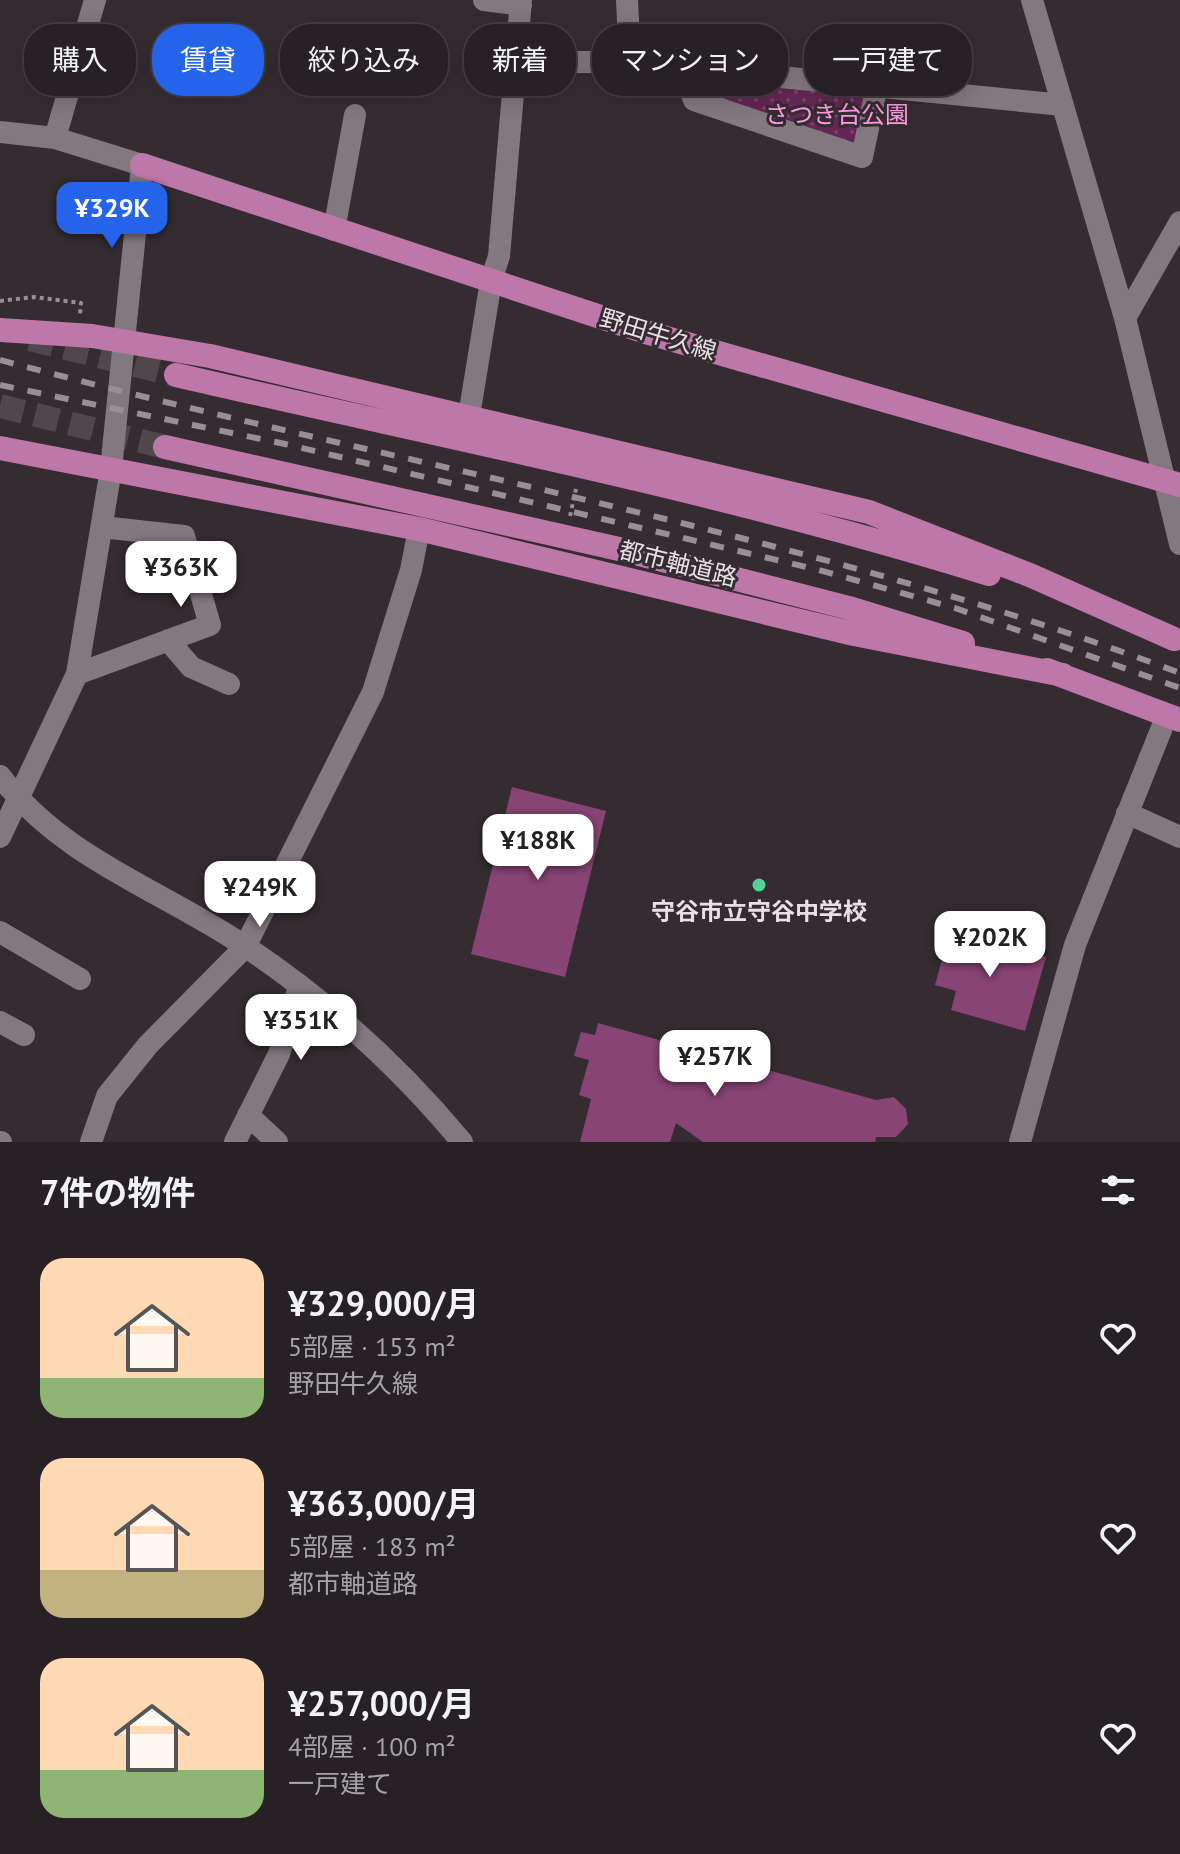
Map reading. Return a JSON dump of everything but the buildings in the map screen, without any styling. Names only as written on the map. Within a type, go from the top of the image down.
[{"type":"main road","name":"野田牛久線","points":[[142,165],[491,281],[878,401],[1171,482]]},
{"type":"main road","points":[[0,330],[126,340],[469,416],[869,512],[1178,635]]},
{"type":"main road","points":[[176,375],[651,483],[865,537],[1178,635]]},
{"type":"main road","name":"都市軸道路","points":[[165,447],[619,549],[849,608],[1063,675],[1174,718]]},
{"type":"main road","points":[[0,448],[419,529],[854,634],[1063,675]]},
{"type":"street","points":[[55,138],[95,0]]},
{"type":"street","points":[[484,0],[521,2],[520,24]]},
{"type":"street","points":[[627,0],[628,24]]},
{"type":"street","points":[[1032,0],[1171,482],[1180,544]]},
{"type":"street","points":[[469,416],[491,281],[499,256],[515,96]]},
{"type":"street","points":[[693,96],[694,100],[862,157],[875,96]]},
{"type":"street","points":[[972,96],[1063,105]]},
{"type":"street","points":[[334,230],[355,115]]},
{"type":"street","points":[[0,132],[55,138],[142,165],[111,469],[77,674],[0,837]]},
{"type":"street","points":[[1125,318],[1180,222]]},
{"type":"street","points":[[77,674],[210,625],[184,536],[102,527]]},
{"type":"street","points":[[91,1142],[107,1096],[148,1045],[245,947],[373,692],[411,570],[419,529]]},
{"type":"street","points":[[168,640],[191,667],[229,684]]},
{"type":"street","points":[[1020,1142],[1075,945],[1127,813],[1174,718]]},
{"type":"street","points":[[0,776],[18,800],[66,843],[245,947],[299,987],[358,1035],[432,1106],[462,1142]]},
{"type":"street","points":[[1127,813],[1180,837]]},
{"type":"street","points":[[0,932],[80,979]]},
{"type":"street","points":[[235,1142],[279,1054],[299,987]]},
{"type":"street","points":[[0,1022],[24,1035]]},
{"type":"street","points":[[248,1115],[277,1142]]},
{"type":"path","points":[[0,301],[34,297],[81,303],[80,315]]},
{"type":"path","points":[[568,523],[578,480]]},
{"type":"green space","name":"さつき台公園","points":[[788,77],[804,79],[804,96],[875,96],[862,157],[694,100],[693,96],[788,96]]},
{"type":"tunnel","points":[[30,339],[176,375]]},
{"type":"tunnel","points":[[0,406],[165,447]]},
{"type":"railway","points":[[0,360],[148,398],[742,538],[890,578],[1036,623],[1180,673]]},
{"type":"railway","points":[[0,385],[285,444],[819,570],[955,608],[1180,688]]},
{"type":"place","name":"守谷市立守谷中学校","points":[[759,885]]}]
